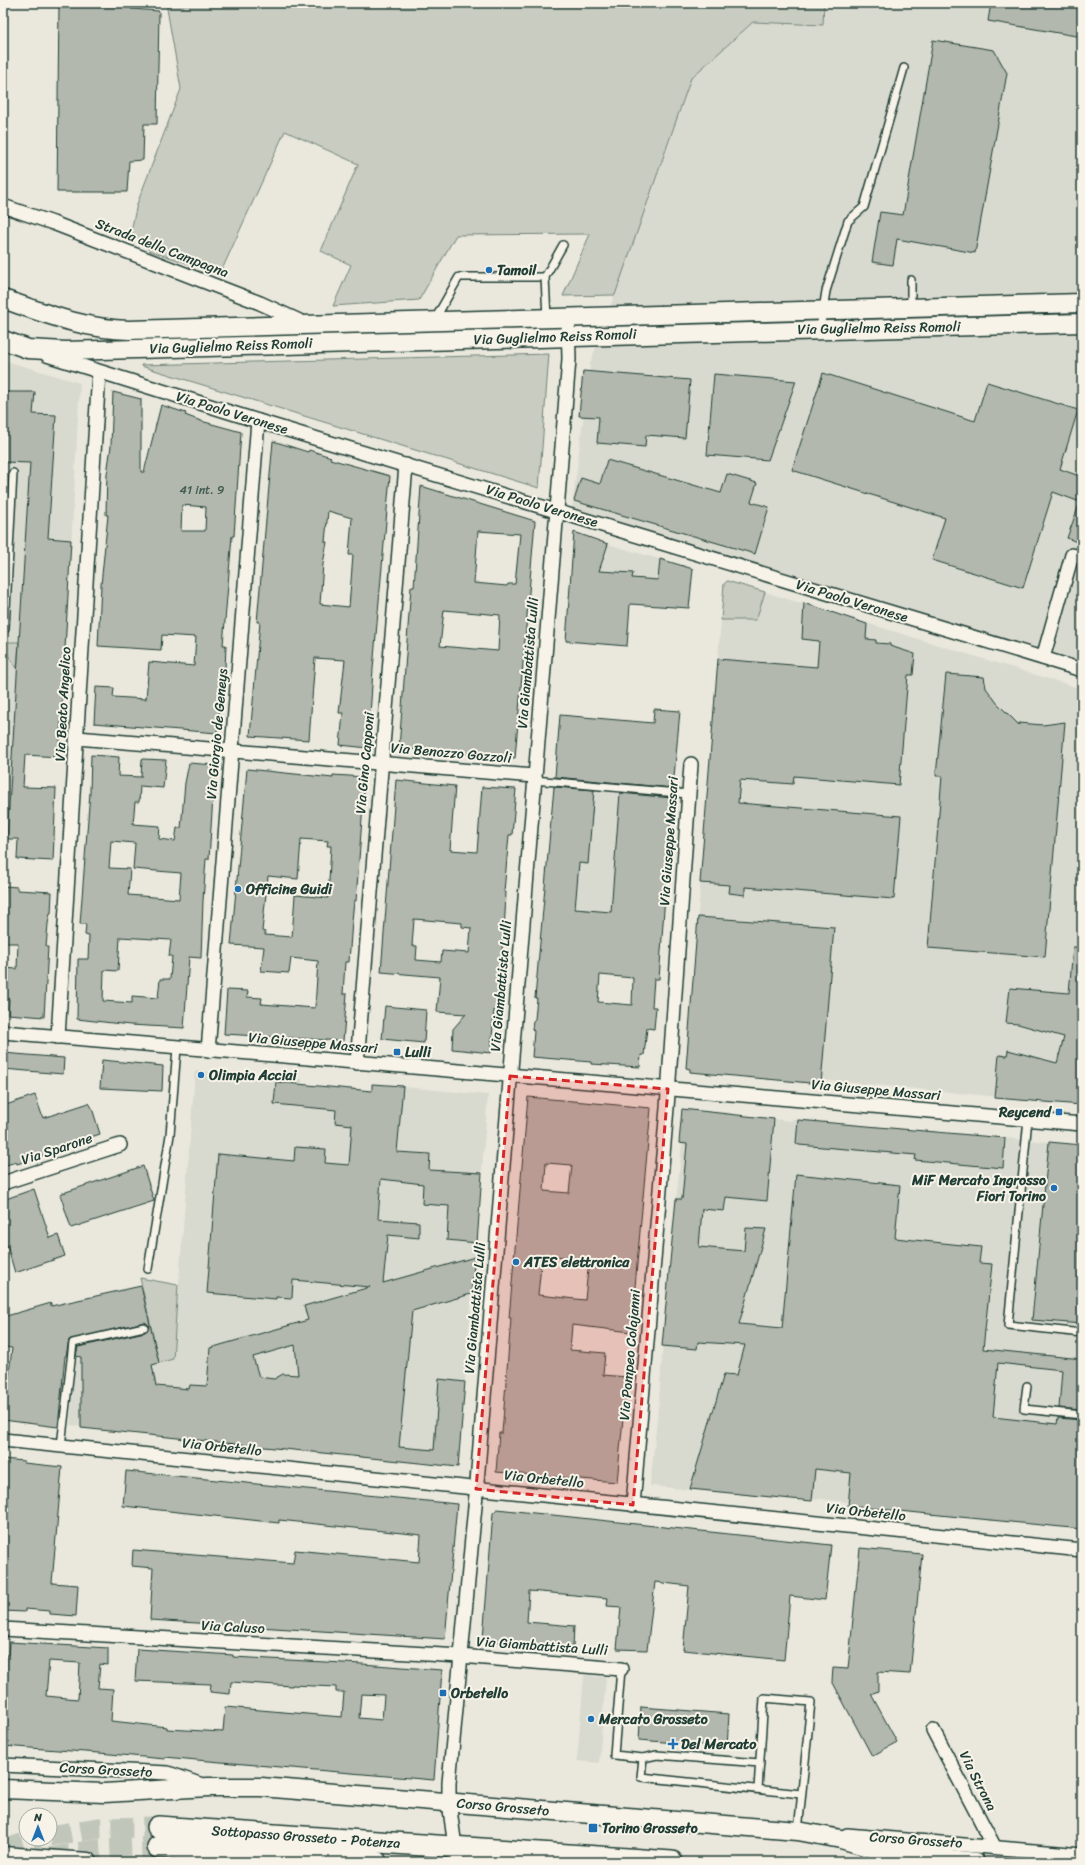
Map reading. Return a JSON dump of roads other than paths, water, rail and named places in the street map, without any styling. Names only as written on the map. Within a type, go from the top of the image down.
[{"type":"main road","name":"Via Guglielmo Reiss Romoli","points":[[3,298],[61,319],[112,330],[823,310],[912,317],[1082,323]]},
{"type":"main road","name":"Via Guglielmo Reiss Romoli","points":[[28,348],[65,351],[820,329],[912,317],[1082,303]]},
{"type":"main road","name":"Via Paolo Veronese","points":[[3,340],[28,348]]},
{"type":"main road","name":"Corso Grosseto","points":[[3,1790],[104,1793],[208,1786],[261,1787],[798,1831],[841,1839],[882,1850],[975,1862]]},
{"type":"main road","name":"Sottopasso Grosseto - Potenza","points":[[158,1827],[456,1855]]},
{"type":"main road","name":"Sottopasso Grosseto - Potenza","points":[[158,1847],[376,1862]]},
{"type":"main road","points":[[456,1855],[672,1862]]},
{"type":"main road","points":[[3,1856],[55,1861],[88,1862]]},
{"type":"street","name":"Strada della Campagna","points":[[3,206],[53,223],[260,303],[307,325]]},
{"type":"street","name":"Via Giambattista Lulli","points":[[456,1855],[449,1802],[460,1656],[476,1489],[557,510],[568,366],[568,317]]},
{"type":"street","name":"Via Paolo Veronese","points":[[28,348],[99,372],[258,421],[557,510],[1082,670]]},
{"type":"street","name":"Via Beato Angelico","points":[[58,1038],[99,372]]},
{"type":"street","name":"Via Giorgio de Geneys","points":[[208,1050],[258,421]]},
{"type":"street","name":"Via Gino Capponi","points":[[357,1063],[406,465]]},
{"type":"street","points":[[1043,658],[1072,555],[1082,557]]},
{"type":"street","name":"Via Benozzo Gozzoli","points":[[77,738],[381,763],[534,778]]},
{"type":"street","name":"Via Giuseppe Massari","points":[[668,1089],[691,764]]},
{"type":"street","name":"Via Giuseppe Massari","points":[[3,1032],[58,1038],[1082,1124]]},
{"type":"street","name":"Via Pompeo Colajanni","points":[[633,1504],[668,1089]]},
{"type":"street","name":"Via Sparone","points":[[3,1183],[120,1145]]},
{"type":"street","name":"Via Orbetello","points":[[3,1440],[1082,1550]]},
{"type":"street","name":"Via Caluso","points":[[3,1629],[460,1656]]},
{"type":"street","name":"Via Giambattista Lulli","points":[[460,1656],[621,1668]]},
{"type":"street","name":"Via Strona","points":[[933,1730],[994,1846]]},
{"type":"street","name":"Corso Grosseto","points":[[3,1765],[168,1773],[208,1786]]},
{"type":"street","name":"Corso Grosseto","points":[[798,1831],[994,1846],[1082,1855]]},
{"type":"lane","points":[[820,329],[826,292],[848,221],[864,207],[904,68]]},
{"type":"lane","points":[[547,318],[545,277],[563,245]]},
{"type":"lane","points":[[434,321],[459,277],[545,277]]},
{"type":"lane","points":[[911,280],[912,317]]},
{"type":"lane","points":[[5,628],[6,568],[13,473]]},
{"type":"lane","points":[[534,778],[688,794]]},
{"type":"lane","points":[[148,1269],[170,1136],[177,1048]]},
{"type":"lane","points":[[1028,1119],[1008,1325],[1082,1333]]},
{"type":"lane","points":[[62,1446],[73,1343],[144,1327]]},
{"type":"lane","points":[[1027,1386],[1024,1409],[1082,1415]]},
{"type":"lane","points":[[621,1668],[614,1755],[643,1758],[657,1755],[760,1763]]},
{"type":"lane","points":[[758,1789],[764,1698],[811,1702],[798,1831]]},
{"type":"lane","points":[[643,1758],[641,1777],[801,1794]]},
{"type":"tunnel","points":[[58,1835],[98,1828],[158,1827]]},
{"type":"tunnel","points":[[3,1850],[18,1845]]},
{"type":"tunnel","points":[[49,1858],[100,1849],[158,1847]]},
{"type":"place","name":"Tamoil","points":[[489,270]]},
{"type":"place","name":"Officine Guidi","points":[[238,889]]},
{"type":"place","name":"Lulli","points":[[397,1052]]},
{"type":"place","name":"Olimpia Acciai","points":[[201,1075]]},
{"type":"place","name":"Reycend","points":[[1059,1112]]},
{"type":"place","name":"MiF Mercato Ingrosso Fiori Torino","points":[[1054,1188]]},
{"type":"place","name":"ATES elettronica","points":[[516,1262]]},
{"type":"place","name":"Orbetello","points":[[443,1693]]},
{"type":"place","name":"Mercato Grosseto","points":[[591,1719]]},
{"type":"place","name":"Del Mercato","points":[[673,1744]]},
{"type":"place","name":"Torino Grosseto","points":[[593,1828]]}]
